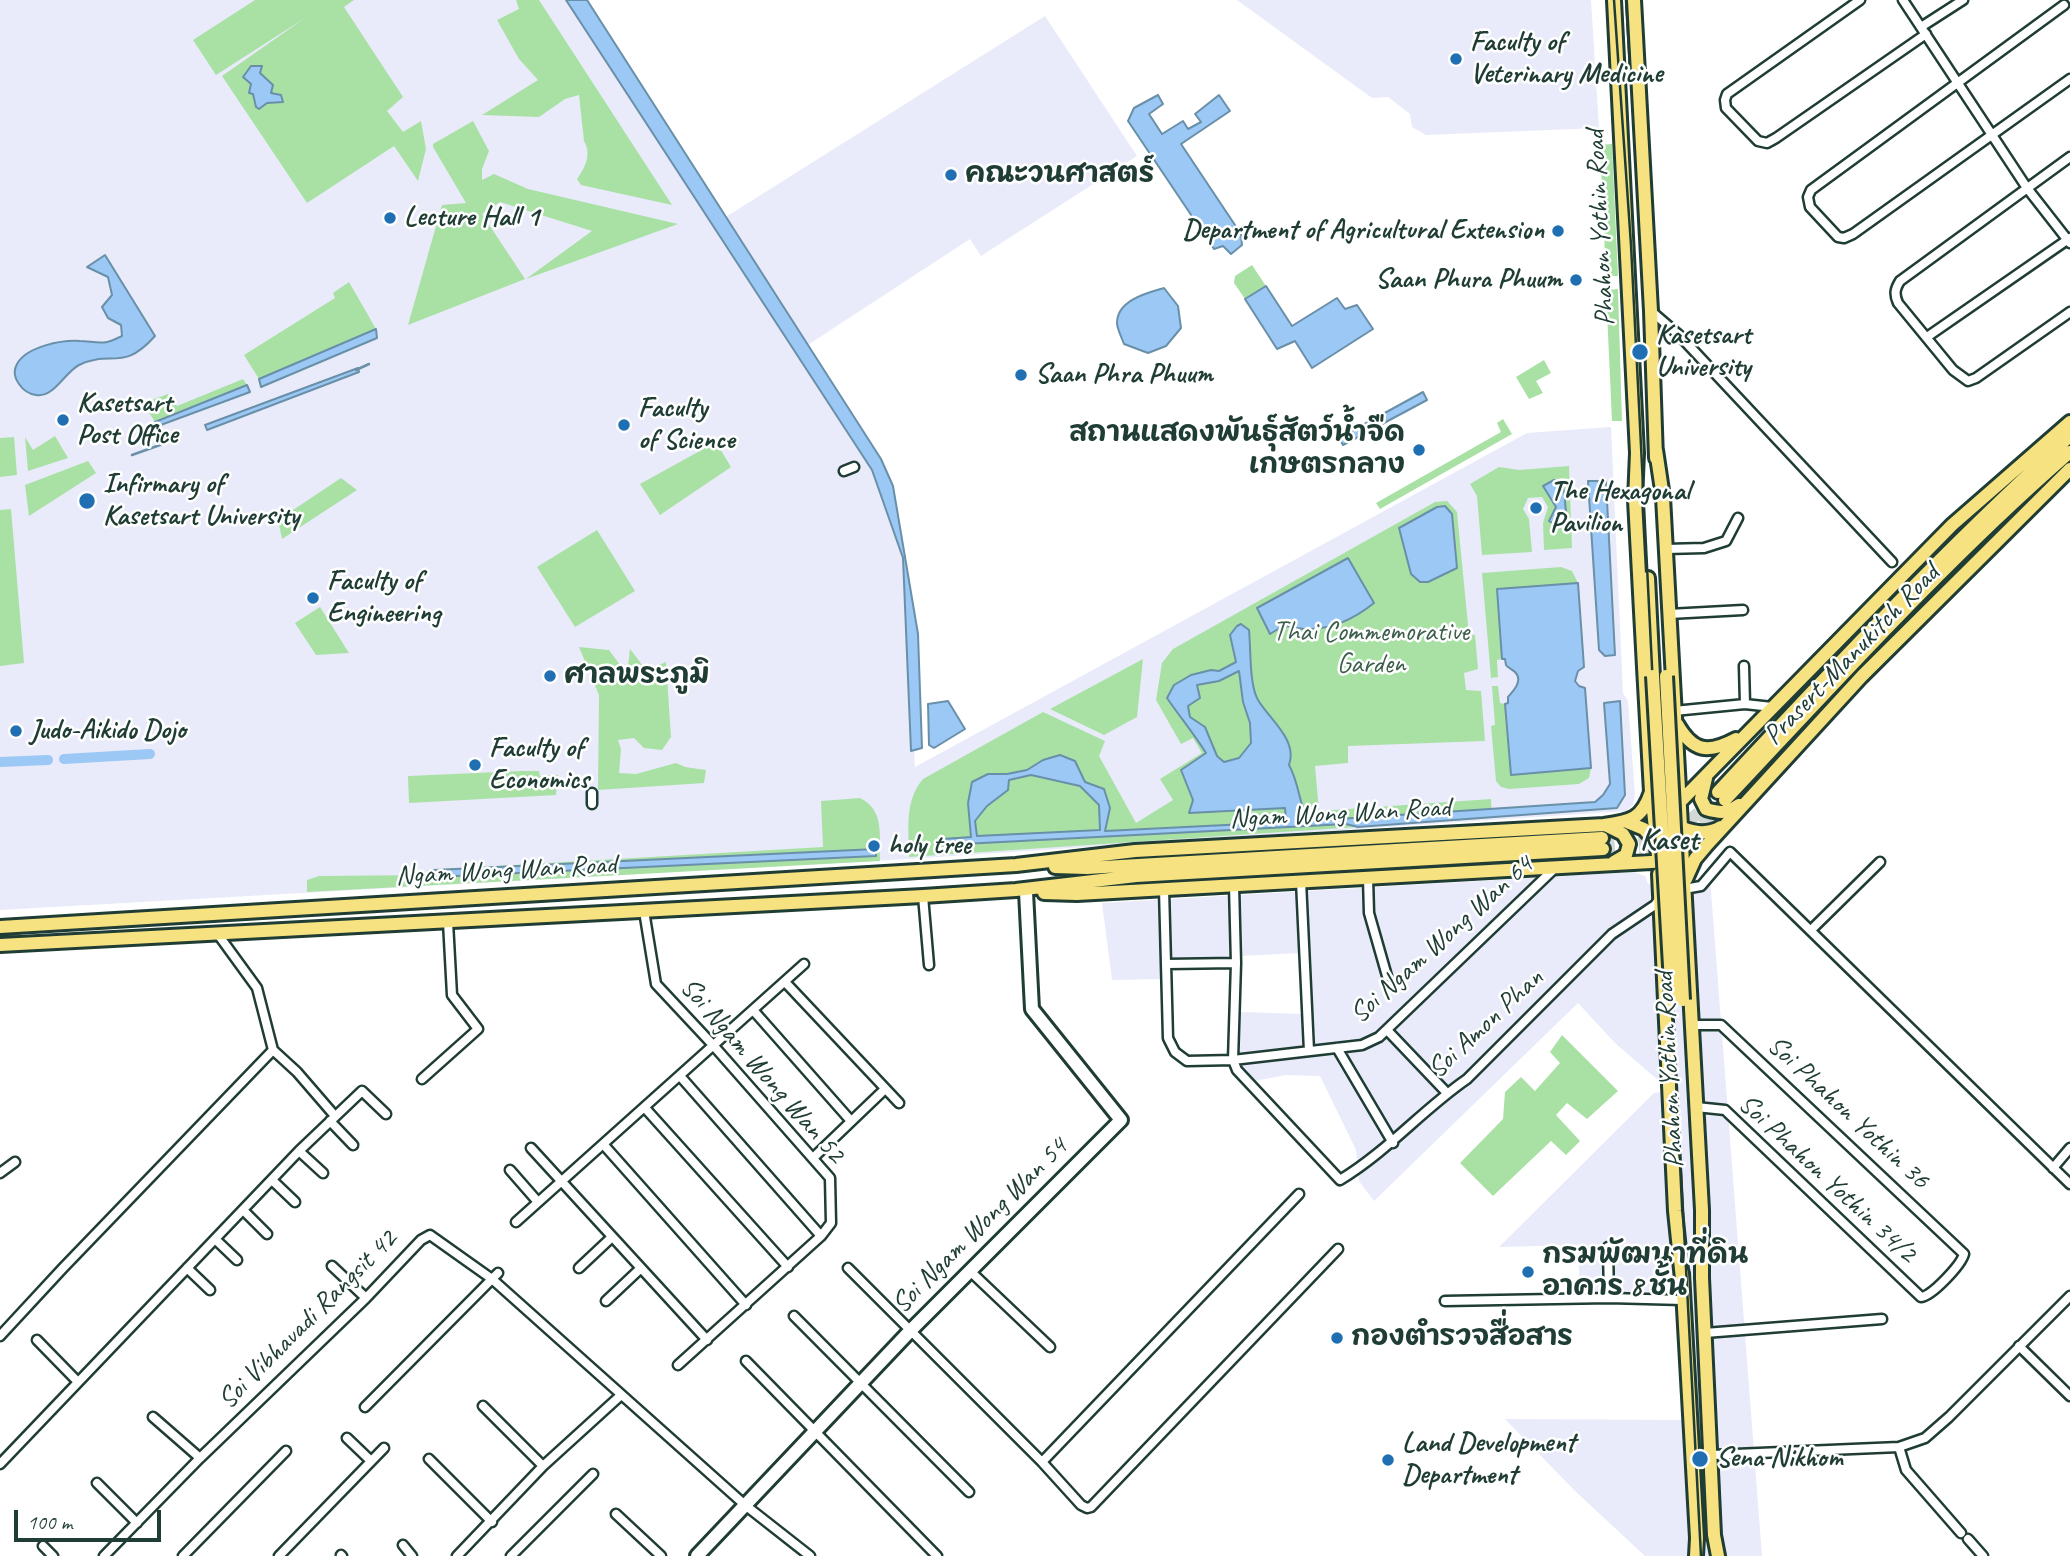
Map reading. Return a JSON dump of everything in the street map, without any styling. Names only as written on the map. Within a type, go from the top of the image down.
[{"type":"main road","name":"Phahon Yothin Road","points":[[1614,0],[1637,453],[1635,500],[1652,798],[1662,855],[1661,932],[1675,1211],[1682,1279]]},
{"type":"main road","name":"Phahon Yothin Road","points":[[1634,0],[1651,311],[1660,676],[1678,1000],[1702,1278],[1716,1556]]},
{"type":"main road","name":"Prasert-Manukitch Road","points":[[1680,802],[1952,524],[2070,422]]},
{"type":"main road","points":[[2070,436],[1846,653],[1722,796],[1956,559],[2070,452]]},
{"type":"main road","name":"Phahon Yothin Road","points":[[1656,450],[1662,490],[1680,802],[1676,825],[1684,860],[1702,1210],[1702,1278]]},
{"type":"main road","name":"Phahon Yothin Road","points":[[1637,453],[1660,676]]},
{"type":"main road","name":"Prasert-Manukitch Road","points":[[1684,888],[1695,859],[1861,676],[2070,469]]},
{"type":"main road","points":[[1647,723],[1653,737],[1660,741],[1672,734],[1675,716]]},
{"type":"main road","points":[[1675,716],[1685,738],[1695,746],[1713,749],[1746,734]]},
{"type":"main road","points":[[1707,774],[1700,799],[1706,809],[1729,813],[1748,799]]},
{"type":"main road","points":[[1684,888],[1644,829],[1627,822],[1652,798],[1676,825],[1706,832],[1716,830],[1727,823]]},
{"type":"main road","name":"Ngam Wong Wan Road","points":[[0,945],[1021,891],[1136,876],[1603,837],[1627,822]]},
{"type":"main road","points":[[1662,855],[1676,825]]},
{"type":"main road","points":[[1603,837],[1623,834],[1629,844],[1629,850],[1623,858],[1607,864]]},
{"type":"main road","name":"Ngam Wong Wan Road","points":[[0,927],[1016,865],[1087,868],[1603,837]]},
{"type":"main road","points":[[1662,855],[1684,860],[1714,837]]},
{"type":"main road","name":"Ngam Wong Wan Road","points":[[1021,891],[1077,894],[1368,878],[1607,864],[1662,855]]},
{"type":"main road","points":[[1661,932],[1687,930]]},
{"type":"main road","name":"Phahon Yothin Road","points":[[1678,1000],[1682,1279],[1696,1556]]},
{"type":"main road","name":"Phahon Yothin Road","points":[[1697,1538],[1702,1556]]},
{"type":"street","points":[[1860,0],[1727,94],[1727,108],[1758,141],[1767,143],[1776,138],[1963,0]]},
{"type":"street","points":[[1903,0],[2027,188],[2069,240],[1927,337]]},
{"type":"street","points":[[2064,5],[1811,190],[1808,197],[1811,208],[1838,237],[1844,238],[1864,227],[2070,79]]},
{"type":"street","points":[[2070,157],[1900,281],[1895,288],[1898,303],[1953,370],[1968,381],[2070,312]]},
{"type":"street","points":[[1651,311],[1679,335],[1892,562]]},
{"type":"street","points":[[844,471],[854,467]]},
{"type":"street","points":[[1666,550],[1704,548],[1726,541],[1738,518]]},
{"type":"street","points":[[1669,614],[1743,610]]},
{"type":"street","points":[[1744,666],[1745,704]]},
{"type":"street","points":[[1675,716],[1745,704],[1772,707]]},
{"type":"street","points":[[592,793],[592,804]]},
{"type":"street","points":[[1684,888],[1701,886],[1730,852],[2070,1184]]},
{"type":"street","points":[[1811,930],[1880,862]]},
{"type":"street","name":"Soi Ngam Wong Wan 64","points":[[1164,889],[1168,1038],[1175,1052],[1187,1061],[1233,1060],[1362,1045],[1379,1037],[1556,867]]},
{"type":"street","points":[[1368,878],[1369,912],[1387,976]]},
{"type":"street","points":[[1301,881],[1309,1051]]},
{"type":"street","points":[[1233,1060],[1236,963],[1234,885]]},
{"type":"street","name":"Soi Ngam Wong Wan 54","points":[[697,1556],[911,1330],[1121,1120],[1032,1009],[1021,891]]},
{"type":"street","points":[[923,896],[929,965]]},
{"type":"street","name":"Soi Amon Phan","points":[[1233,1060],[1237,1070],[1340,1180],[1393,1143],[1447,1093],[1467,1079],[1612,934],[1655,905],[1660,898]]},
{"type":"street","name":"Soi Ngam Wong Wan 52","points":[[644,911],[656,984],[830,1178],[831,1223],[821,1236]]},
{"type":"street","points":[[422,1079],[477,1032],[478,1028],[452,995],[448,922]]},
{"type":"street","points":[[217,933],[257,988],[273,1051],[297,1072],[354,1144]]},
{"type":"street","points":[[1167,964],[1236,963]]},
{"type":"street","points":[[516,1222],[804,964]]},
{"type":"street","points":[[785,982],[899,1104]]},
{"type":"street","points":[[753,1010],[851,1121]]},
{"type":"street","name":"Soi Phahon Yothin 36","points":[[1692,1025],[1721,1025],[1964,1254],[1962,1262],[1929,1295],[1921,1297]]},
{"type":"street","points":[[1387,1030],[1447,1093]]},
{"type":"street","points":[[1337,1048],[1393,1143]]},
{"type":"street","points":[[0,1336],[273,1051]]},
{"type":"street","points":[[678,1365],[821,1236],[680,1076]]},
{"type":"street","points":[[813,1158],[885,1089]]},
{"type":"street","points":[[0,1464],[332,1118],[362,1091],[386,1114]]},
{"type":"street","name":"Soi Phahon Yothin 34/2","points":[[1696,1107],[1726,1110],[1921,1297]]},
{"type":"street","points":[[645,1108],[788,1266]]},
{"type":"street","points":[[603,1144],[746,1305]]},
{"type":"street","points":[[531,1148],[707,1340]]},
{"type":"street","points":[[2053,1168],[2070,1148]]},
{"type":"street","points":[[299,1151],[323,1173]]},
{"type":"street","points":[[0,1173],[15,1162]]},
{"type":"street","points":[[510,1170],[538,1202]]},
{"type":"street","points":[[272,1180],[295,1202]]},
{"type":"street","points":[[1042,1462],[1299,1194]]},
{"type":"street","points":[[243,1210],[267,1234]]},
{"type":"street","name":"Soi Vibhavadi Rangsit 42","points":[[104,1556],[200,1458],[366,1298],[421,1240],[430,1235],[495,1276],[620,1396],[745,1505],[810,1556]]},
{"type":"street","points":[[579,1268],[612,1237]]},
{"type":"street","points":[[215,1239],[237,1260]]},
{"type":"street","points":[[1608,1247],[1609,1298]]},
{"type":"street","points":[[848,1268],[1042,1462],[1081,1505],[1087,1508],[1091,1507],[1338,1249]]},
{"type":"street","points":[[332,1266],[366,1298]]},
{"type":"street","points":[[187,1268],[210,1290]]},
{"type":"street","points":[[606,1301],[641,1268]]},
{"type":"street","points":[[970,1271],[1050,1347]]},
{"type":"street","points":[[365,1407],[495,1276]]},
{"type":"street","points":[[1712,1455],[1899,1447],[1925,1438],[1950,1417],[2070,1296]]},
{"type":"street","points":[[1445,1301],[1609,1298],[1683,1300]]},
{"type":"street","points":[[794,1315],[969,1492]]},
{"type":"street","points":[[1705,1333],[1882,1319]]},
{"type":"street","points":[[37,1340],[78,1382]]},
{"type":"street","points":[[2019,1346],[2070,1396]]},
{"type":"street","points":[[746,1362],[937,1556]]},
{"type":"street","points":[[457,1556],[543,1466],[620,1396]]},
{"type":"street","points":[[483,1406],[543,1466]]},
{"type":"street","points":[[153,1418],[200,1458]]},
{"type":"street","points":[[347,1438],[371,1461]]},
{"type":"street","points":[[1899,1447],[1906,1470],[1983,1556]]},
{"type":"street","points":[[279,1556],[384,1448]]},
{"type":"street","points":[[183,1556],[286,1451]]},
{"type":"street","points":[[429,1459],[492,1522]]},
{"type":"street","points":[[511,1556],[593,1474]]},
{"type":"street","points":[[97,1483],[137,1522]]},
{"type":"street","points":[[616,1514],[661,1556]]},
{"type":"street","points":[[403,1545],[412,1556]]},
{"type":"street","points":[[43,1546],[53,1556]]},
{"type":"shaded area","name":"Kasetsart University","points":[[0,0],[566,0],[713,225],[1045,16],[1137,156],[981,256],[970,239],[797,352],[872,470],[903,558],[915,767],[1527,433],[1611,427],[1623,693],[1628,701],[1635,795],[1633,805],[1626,811],[908,859],[0,910]]},
{"type":"shaded area","name":"Faculty of Veterinary Medicine","points":[[1237,0],[1591,0],[1599,128],[1426,135],[1412,127],[1410,114],[1388,97],[1372,98]]},
{"type":"shaded area","points":[[1634,872],[1645,876],[1648,884],[1710,878],[1762,1556],[1645,1556],[1575,1491],[1505,1419],[1683,1420],[1679,1307],[1674,1297],[1580,1293],[1578,1245],[1499,1247],[1654,1093],[1661,1092],[1659,1081],[1615,1043],[1578,1003],[1374,1201],[1359,1181],[1356,1150],[1320,1076],[1286,1075],[1254,1081],[1241,1066],[1238,1038],[1240,1012],[1301,1014],[1299,953],[1163,960],[1163,979],[1112,980],[1102,903]]},
{"type":"green space","points":[[255,0],[354,0],[344,7],[403,97],[387,111],[403,132],[421,121],[426,149],[418,181],[394,146],[307,203],[222,76],[305,18],[216,75],[193,40]]},
{"type":"green space","points":[[516,0],[539,0],[672,205],[581,185],[577,179],[585,166],[587,151],[579,95],[565,99],[539,117],[482,115],[538,80],[519,59],[497,20],[519,9]]},
{"type":"green space","points":[[473,121],[489,151],[482,169],[482,180],[494,174],[528,189],[678,224],[526,279],[592,231],[500,202],[482,214],[525,279],[408,325],[442,205],[466,203],[433,144]]},
{"type":"green space","points":[[1612,144],[1618,276],[1606,276],[1600,145]]},
{"type":"green space","points":[[1252,265],[1266,286],[1245,299],[1234,283],[1235,276]]},
{"type":"green space","points":[[349,282],[376,329],[259,379],[244,355],[335,298],[333,293]]},
{"type":"green space","points":[[1618,289],[1622,421],[1612,421],[1606,290]]},
{"type":"green space","points":[[1544,360],[1551,373],[1536,381],[1543,393],[1529,399],[1516,377]]},
{"type":"green space","points":[[243,379],[247,385],[155,422],[143,403],[168,394],[177,406]]},
{"type":"green space","points":[[1503,419],[1512,434],[1380,509],[1376,503],[1501,432],[1497,423]]},
{"type":"green space","points":[[55,436],[68,458],[28,471],[25,437],[33,450]]},
{"type":"green space","points":[[14,437],[17,475],[0,477],[0,438]]},
{"type":"green space","points":[[716,442],[731,467],[660,515],[640,484]]},
{"type":"green space","points":[[88,461],[96,473],[29,516],[25,485]]},
{"type":"green space","points":[[1569,466],[1572,548],[1544,550],[1543,523],[1548,507],[1542,497],[1528,498],[1523,509],[1529,519],[1532,552],[1482,555],[1477,496],[1470,484],[1499,467],[1519,470]]},
{"type":"green space","points":[[341,478],[357,490],[282,539],[278,520]]},
{"type":"green space","name":"Thai Commemorative Garden","points":[[1447,501],[1457,512],[1469,635],[1475,635],[1478,669],[1464,673],[1466,690],[1481,691],[1485,741],[1348,746],[1348,763],[1315,766],[1319,811],[1491,799],[1492,818],[909,857],[910,806],[923,779],[1043,712],[1105,741],[1099,756],[1136,823],[1173,800],[1160,779],[1202,753],[1193,738],[1181,744],[1156,700],[1162,663],[1173,649],[1435,502]]},
{"type":"green space","points":[[11,509],[24,663],[0,666],[0,510]]},
{"type":"green space","points":[[597,530],[635,591],[575,627],[537,567]]},
{"type":"green space","points":[[1561,567],[1572,571],[1578,583],[1497,589],[1502,659],[1497,660],[1498,677],[1491,678],[1482,573]]},
{"type":"green space","points":[[320,607],[349,653],[316,655],[295,623]]},
{"type":"green space","points":[[579,647],[609,650],[623,669],[628,666],[630,649],[646,670],[666,662],[671,737],[662,750],[644,748],[634,738],[618,740],[621,749],[619,773],[636,774],[676,763],[706,770],[704,783],[598,790],[599,695]]},
{"type":"green space","points":[[1143,659],[1137,717],[1104,735],[1050,709]]},
{"type":"green space","points":[[1492,686],[1498,686],[1500,703],[1505,704],[1511,775],[1591,768],[1589,778],[1579,784],[1509,789],[1501,787],[1496,781],[1491,726],[1495,725]]},
{"type":"green space","points":[[539,771],[540,776],[558,775],[556,795],[409,803],[408,776]]},
{"type":"green space","points":[[860,798],[874,809],[877,817],[880,861],[307,892],[307,880],[319,876],[427,875],[427,870],[823,847],[821,801]]},
{"type":"green space","points":[[1562,1035],[1618,1091],[1587,1119],[1567,1103],[1556,1115],[1580,1141],[1566,1155],[1551,1141],[1493,1196],[1460,1163],[1503,1119],[1505,1092],[1521,1077],[1535,1091],[1560,1063],[1550,1052]]},
{"type":"water","points":[[566,0],[587,0],[881,459],[893,486],[918,634],[922,748],[911,751],[903,558],[872,470]]},
{"type":"water","points":[[251,66],[262,66],[260,73],[273,85],[271,93],[281,95],[283,102],[267,103],[259,109],[256,107],[253,94],[249,93],[251,84],[243,77]]},
{"type":"water","points":[[1158,95],[1163,104],[1149,114],[1162,134],[1183,121],[1188,129],[1201,122],[1195,114],[1219,95],[1230,111],[1181,144],[1241,234],[1242,245],[1231,254],[1223,246],[1214,249],[1128,121],[1134,108]]},
{"type":"water","points":[[105,255],[155,336],[134,354],[79,365],[48,393],[29,393],[19,384],[15,372],[17,364],[29,353],[55,343],[104,343],[122,336],[121,325],[108,318],[102,307],[112,295],[108,277],[87,267]]},
{"type":"water","points":[[1266,286],[1292,326],[1337,298],[1345,309],[1357,305],[1373,329],[1312,368],[1295,341],[1277,349],[1245,299]]},
{"type":"water","points":[[1164,288],[1178,306],[1181,328],[1166,346],[1148,353],[1124,344],[1117,323],[1122,309],[1134,299]]},
{"type":"water","points":[[376,329],[377,338],[261,387],[259,379]]},
{"type":"water","points":[[358,368],[359,372],[207,430],[205,425]]},
{"type":"water","points":[[247,385],[250,392],[158,426],[155,422]]},
{"type":"water","points":[[1423,392],[1427,400],[1343,445],[1339,438]]},
{"type":"water","points":[[1554,480],[1559,481],[1564,490],[1568,517],[1564,523],[1559,520],[1554,524],[1549,521],[1556,507],[1543,486]]},
{"type":"water","points":[[1588,481],[1606,481],[1615,655],[1605,656],[1599,650]]},
{"type":"water","points":[[1445,506],[1452,514],[1457,568],[1428,582],[1420,582],[1411,574],[1399,528],[1437,507]]},
{"type":"water","points":[[1348,558],[1374,603],[1351,619],[1334,625],[1316,629],[1283,626],[1270,634],[1257,608]]},
{"type":"water","points":[[1578,583],[1584,667],[1578,671],[1575,681],[1585,688],[1591,768],[1511,775],[1505,704],[1508,703],[1508,697],[1518,679],[1515,672],[1506,665],[1505,659],[1502,659],[1497,589]]},
{"type":"water","points":[[1241,624],[1249,630],[1255,693],[1290,747],[1289,765],[1308,821],[1595,802],[1610,784],[1604,703],[1620,701],[1625,795],[1617,808],[1358,827],[1346,824],[944,845],[943,839],[971,837],[968,803],[972,782],[988,774],[1027,770],[1043,760],[1060,755],[1075,761],[1085,782],[1104,789],[1110,808],[1105,831],[1286,822],[1285,808],[1189,813],[1193,800],[1181,770],[1206,753],[1167,698],[1174,685],[1191,675],[1211,670],[1219,671],[1236,662],[1230,635]],"holes":[[[1239,671],[1243,702],[1250,723],[1251,743],[1239,758],[1224,762],[1217,756],[1205,727],[1190,717],[1188,706],[1200,698],[1197,685],[1219,681]],[[1031,775],[1080,786],[1099,805],[1100,830],[977,836],[975,821],[987,806],[1008,790],[1009,780]]]},
{"type":"water","points":[[948,701],[965,729],[934,748],[929,745],[928,704]]},
{"type":"water","points":[[876,849],[876,856],[434,877],[434,870]]},
{"type":"waterway","points":[[356,370],[369,364]]},
{"type":"waterway","points":[[132,455],[174,440]]},
{"type":"waterway","points":[[64,759],[150,754]]},
{"type":"waterway","points":[[0,762],[48,760]]},
{"type":"tunnel","points":[[1675,831],[1696,815],[1718,792]]},
{"type":"tunnel","points":[[1688,836],[1725,800]]},
{"type":"tunnel","points":[[1602,838],[1657,835]]},
{"type":"tunnel","points":[[1603,849],[1665,846]]},
{"type":"railway","points":[[1614,0],[1631,245],[1701,1556]]},
{"type":"railway","points":[[1626,0],[1630,70]]},
{"type":"place","name":"Faculty of Veterinary Medicine","points":[[1456,59]]},
{"type":"place","name":"คณะวนศาสตร์","points":[[951,175]]},
{"type":"place","name":"Lecture Hall 1","points":[[390,218]]},
{"type":"place","name":"Department of Agricultural Extension","points":[[1558,231]]},
{"type":"place","name":"Saan Phura Phuum","points":[[1576,280]]},
{"type":"place","name":"Kasetsart University","points":[[1640,352]]},
{"type":"place","name":"Saan Phra Phuum","points":[[1021,375]]},
{"type":"place","name":"Kasetsart Post Office","points":[[63,420]]},
{"type":"place","name":"Faculty of Science","points":[[624,425]]},
{"type":"place","name":"สถานแสดงพันธุ์สัตว์น้ำจืด เกษตรกลาง","points":[[1419,450]]},
{"type":"place","name":"Infirmary of Kasetsart University","points":[[87,501]]},
{"type":"place","name":"The Hexagonal Pavilion","points":[[1536,508]]},
{"type":"place","name":"Faculty of Engineering","points":[[313,598]]},
{"type":"place","name":"ศาลพระภูมิ","points":[[550,676]]},
{"type":"place","name":"Judo-Aikido Dojo","points":[[16,731]]},
{"type":"place","name":"Faculty of Economics","points":[[475,765]]},
{"type":"place","name":"holy tree","points":[[874,846]]},
{"type":"place","name":"กรมพัฒนาที่ดิน อาคาร 8 ชั้น","points":[[1528,1272]]},
{"type":"place","name":"กองตำรวจสื่อสาร","points":[[1337,1338]]},
{"type":"place","name":"Sena Nikhom","points":[[1700,1459]]},
{"type":"place","name":"Land Development Department","points":[[1388,1460]]},
{"type":"district","name":"Kaset","points":[[1669,841]]}]
